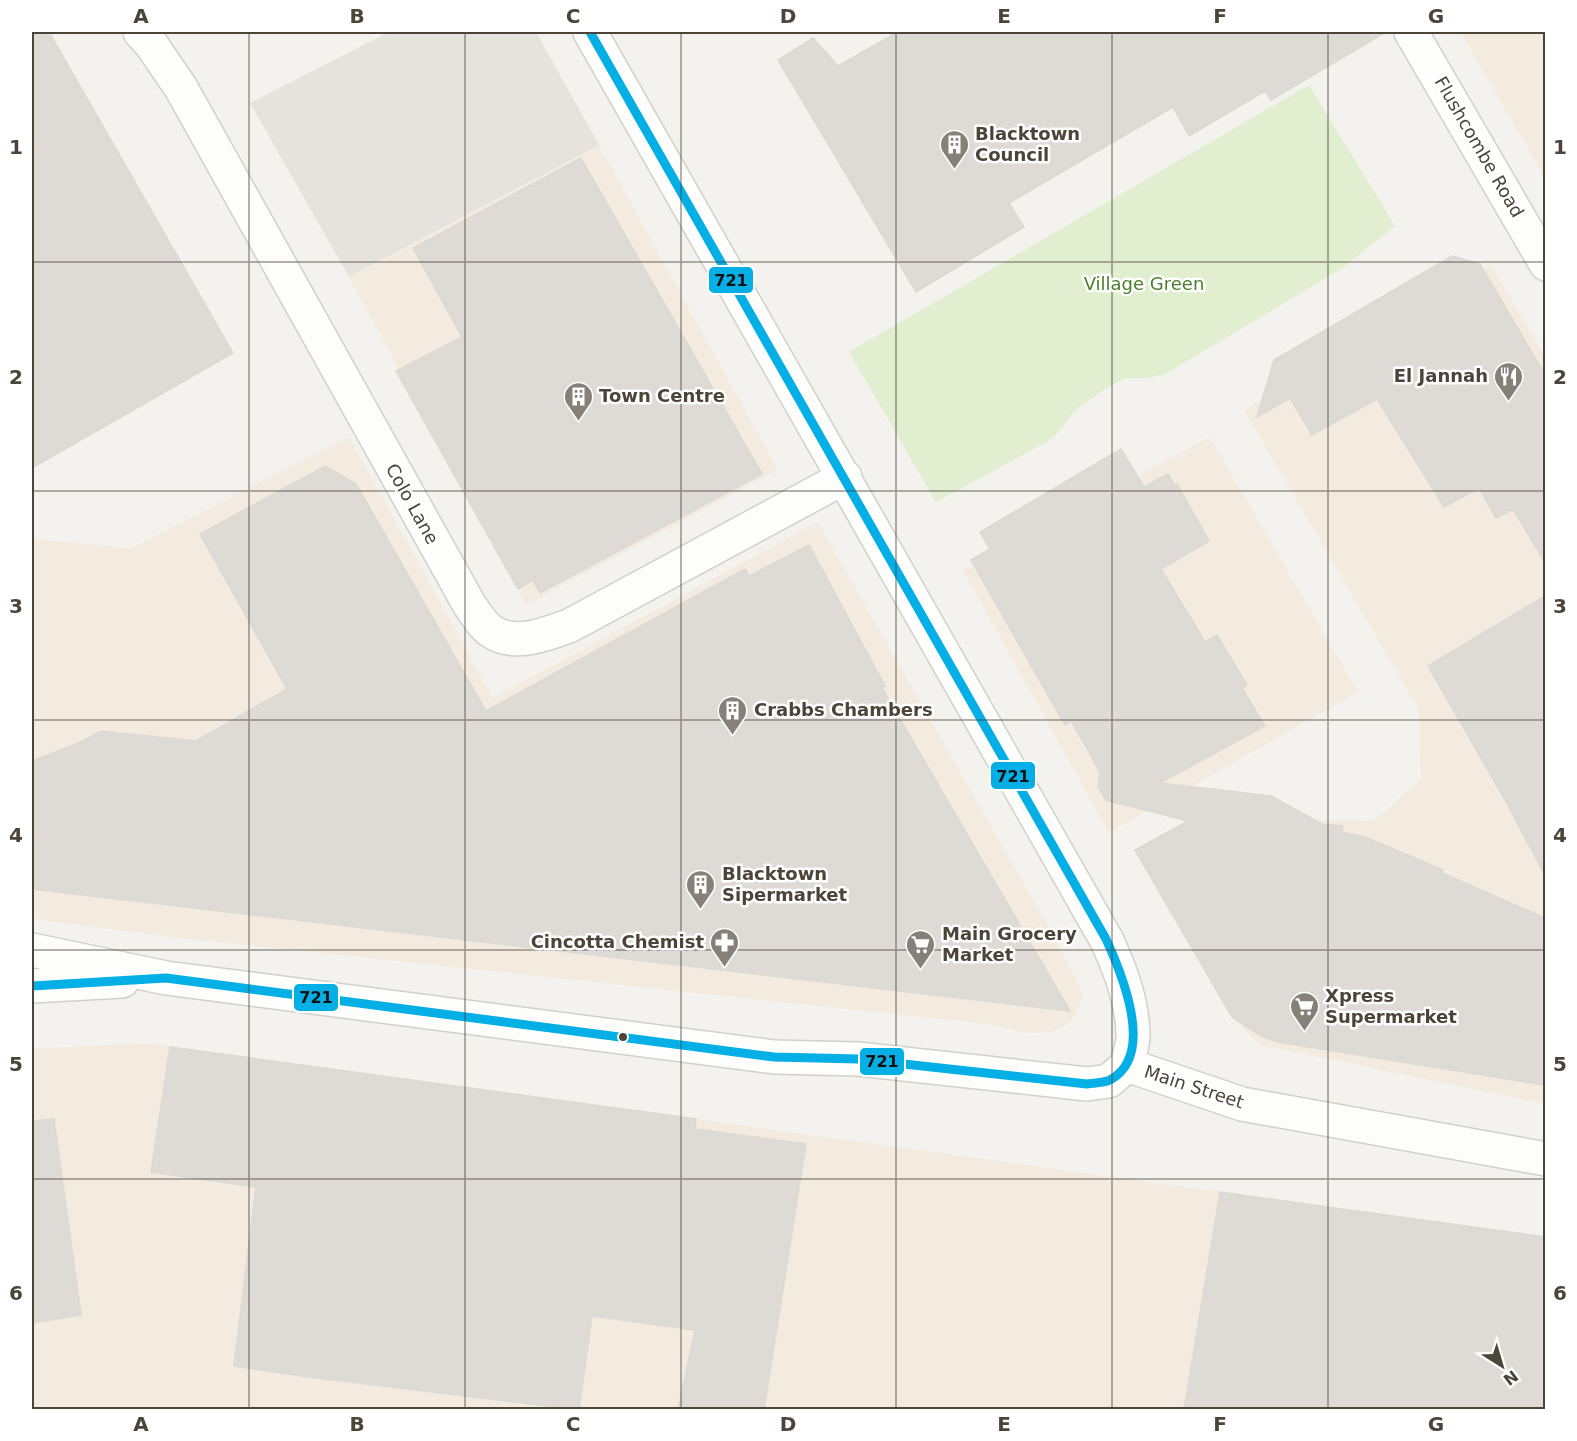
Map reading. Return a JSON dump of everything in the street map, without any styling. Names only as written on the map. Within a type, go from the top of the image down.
[{"type":"street","name":"Colo Lane","points":[[140,32],[157,52],[181,88],[469,604],[480,621],[494,633],[523,638],[544,635],[569,626],[845,477]]},
{"type":"street","points":[[590,32],[1106,939],[1120,969],[1127,996],[1133,1035],[1127,1065]]},
{"type":"street","name":"Flushcombe Road","points":[[1411,32],[1545,264]]},
{"type":"street","name":"Main Street","points":[[32,950],[166,978],[774,1057],[858,1059],[1087,1084],[1109,1080],[1127,1065],[1242,1104],[1545,1159]]},
{"type":"street","name":"Main Street","points":[[32,986],[166,978]]},
{"type":"shaded area","points":[[389,32],[536,32],[599,145],[349,277],[250,103]]},
{"type":"shaded area","points":[[1460,32],[1545,32],[1545,178],[1493,88]]},
{"type":"shaded area","name":"Town Centre","points":[[599,145],[778,470],[526,605],[349,277]]},
{"type":"shaded area","points":[[1491,265],[1545,357],[1545,1104],[1261,1045],[1235,1020],[1135,850],[1259,819],[1374,821],[1421,779],[1419,710],[1244,410]]},
{"type":"shaded area","points":[[349,437],[493,698],[818,522],[1056,940],[1081,988],[1082,999],[1073,1019],[1064,1027],[1052,1032],[1029,1033],[987,1024],[172,937],[32,919],[32,539],[131,548]]},
{"type":"shaded area","points":[[1210,437],[1358,692],[1109,833],[963,570]]},
{"type":"shaded area","points":[[148,1043],[1545,1237],[1545,1409],[32,1409],[32,1049]]},
{"type":"green space","name":"Village Green","points":[[1309,85],[1395,226],[1341,269],[1165,374],[1148,378],[1125,378],[1105,389],[1075,410],[1056,435],[1043,444],[936,502],[849,352]]},
{"type":"building","points":[[32,32],[49,32],[233,353],[32,468]]},
{"type":"building","name":"Blacktown Council","points":[[894,32],[1386,32],[1271,100],[1265,91],[1189,136],[1173,107],[1009,203],[1024,227],[916,292],[778,60],[813,38],[838,66]]},
{"type":"building","name":"Town Centre","points":[[581,158],[762,474],[540,593],[533,580],[518,589],[396,371],[462,337],[413,248]]},
{"type":"building","points":[[1452,256],[1480,264],[1545,375],[1545,562],[1513,509],[1496,518],[1479,488],[1444,507],[1377,399],[1312,435],[1290,398],[1257,417],[1274,360]]},
{"type":"building","points":[[1121,449],[1144,487],[1168,474],[1175,486],[1177,484],[1209,541],[1161,569],[1205,642],[1217,635],[1247,685],[1242,688],[1265,726],[1160,783],[1271,796],[1322,824],[1343,826],[1342,832],[1365,837],[1443,870],[1442,873],[1545,918],[1545,1085],[1278,1042],[1261,1036],[1232,1017],[1135,850],[1188,821],[1106,800],[1098,787],[1100,773],[1090,754],[1071,721],[1065,725],[971,560],[990,549],[980,532]]},
{"type":"building","points":[[325,466],[356,484],[486,711],[745,569],[749,576],[809,545],[885,686],[882,688],[1070,1011],[32,889],[32,761],[81,742],[101,731],[196,741],[287,689],[200,534]]},
{"type":"building","points":[[1545,596],[1545,875],[1428,666]]},
{"type":"building","points":[[170,1047],[696,1119],[695,1129],[806,1144],[764,1410],[678,1410],[695,1330],[592,1316],[579,1410],[234,1366],[256,1187],[151,1172]]},
{"type":"building","points":[[54,1119],[81,1315],[32,1323],[32,1121]]},
{"type":"building","points":[[1220,1192],[1545,1237],[1545,1410],[1184,1410]]},
{"type":"transit line","name":"721","points":[[32,986],[166,978],[774,1057],[858,1059],[1087,1084],[1110,1080],[1124,1068],[1131,1052],[1133,1034],[1131,1013],[1120,972],[1106,939],[590,32]]},
{"type":"place","name":"Blacktown Council","points":[[954,170]]},
{"type":"place","name":"El Jannah","points":[[1509,402]]},
{"type":"place","name":"Town Centre","points":[[578,422]]},
{"type":"place","name":"Crabbs Chambers","points":[[733,736]]},
{"type":"place","name":"Blacktown Sipermarket","points":[[701,910]]},
{"type":"place","name":"Cincotta Chemist","points":[[725,968]]},
{"type":"place","name":"Main Grocery Market","points":[[921,970]]},
{"type":"place","name":"Xpress Supermarket","points":[[1304,1032]]}]
